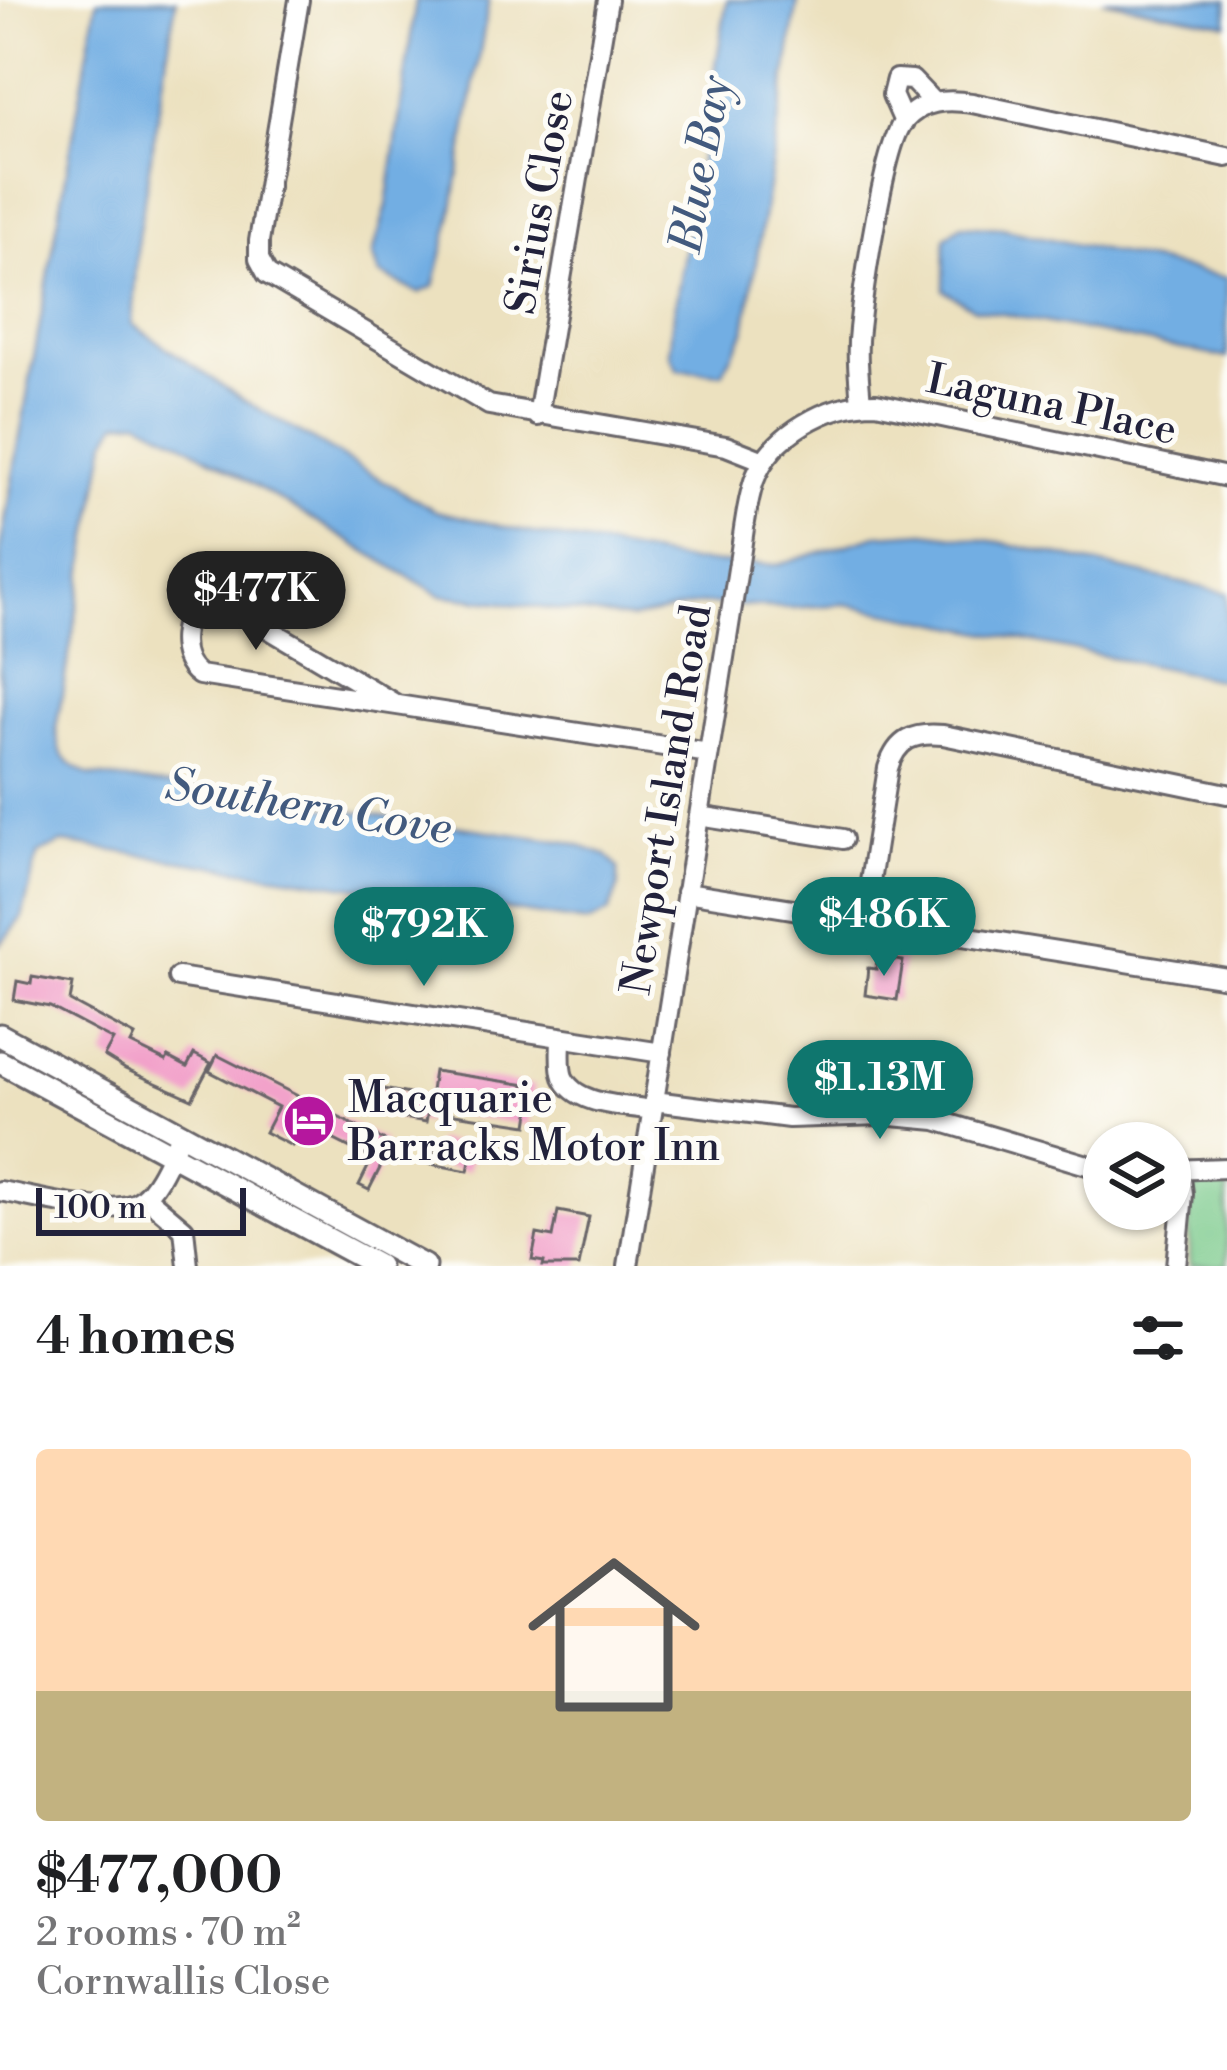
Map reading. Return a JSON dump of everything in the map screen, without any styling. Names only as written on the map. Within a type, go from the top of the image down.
[{"type":"main road","points":[[0,1035],[378,1266]]},
{"type":"main road","points":[[0,1062],[424,1266]]},
{"type":"street","points":[[299,0],[259,241],[259,259],[267,274],[501,410],[726,446],[764,461],[818,416],[861,403],[859,328],[890,153],[904,122],[933,102],[972,103],[1227,157]]},
{"type":"street","name":"Sirius Close","points":[[538,416],[608,0]]},
{"type":"street","points":[[904,122],[892,95],[896,79],[912,80],[933,102]]},
{"type":"street","name":"Laguna Place","points":[[861,403],[890,404],[1227,477]]},
{"type":"street","name":"Newport Island Road","points":[[628,1266],[730,614],[755,478],[764,461]]},
{"type":"street","points":[[398,704],[223,602],[202,597],[195,602],[182,648],[183,660],[199,675],[709,753]]},
{"type":"street","points":[[864,920],[888,768],[896,747],[912,736],[943,735],[1227,794]]},
{"type":"street","points":[[699,816],[843,839]]},
{"type":"street","points":[[686,892],[1227,978]]},
{"type":"street","points":[[178,977],[662,1053]]},
{"type":"street","points":[[561,1037],[562,1073],[574,1091],[590,1098],[789,1118],[881,1115],[936,1120],[1083,1164]]},
{"type":"street","points":[[0,1191],[89,1207],[129,1206],[146,1196],[176,1144]]},
{"type":"street","points":[[1191,1169],[1227,1168]]},
{"type":"street","points":[[146,1196],[184,1229],[188,1266]]},
{"type":"street","points":[[1176,1266],[1180,1230]]},
{"type":"green space","points":[[1227,1180],[1227,1266],[1190,1266],[1191,1182]]},
{"type":"water","points":[[97,0],[176,0],[138,237],[132,324],[245,401],[436,511],[527,532],[692,562],[778,565],[877,535],[925,532],[999,542],[1227,593],[1227,681],[845,604],[793,608],[700,604],[632,619],[440,595],[180,441],[139,420],[118,422],[107,440],[56,728],[61,752],[69,762],[89,775],[568,842],[606,855],[618,868],[618,888],[609,912],[588,922],[63,843],[38,854],[22,917],[0,945],[0,550]]},
{"type":"water","points":[[416,0],[489,0],[451,219],[434,286],[419,293],[380,274],[373,254],[387,205]]},
{"type":"water","points":[[727,0],[798,0],[745,331],[722,373],[678,369],[670,355]]},
{"type":"water","points":[[1102,0],[1227,0],[1227,24]]},
{"type":"water","points":[[961,225],[1002,228],[1227,278],[1227,358],[973,308],[944,290],[945,238]]},
{"type":"building","points":[[877,957],[903,961],[897,1000],[865,995],[868,968],[876,969]]},
{"type":"building","points":[[32,977],[73,984],[70,1001],[135,1036],[131,1044],[166,1061],[168,1057],[187,1067],[194,1054],[211,1063],[192,1099],[104,1056],[113,1040],[50,1007],[14,1000],[17,981],[31,984]]},
{"type":"building","points":[[217,1055],[298,1096],[292,1106],[309,1114],[292,1146],[265,1132],[278,1107],[209,1071]]},
{"type":"building","points":[[434,1071],[534,1086],[528,1125],[428,1110],[426,1122],[364,1111],[368,1086],[430,1098]]},
{"type":"building","points":[[326,1111],[385,1141],[376,1158],[383,1162],[369,1190],[359,1185],[372,1159],[311,1128]]},
{"type":"building","points":[[436,1140],[473,1147],[468,1171],[431,1164]]},
{"type":"building","points":[[558,1211],[589,1217],[579,1266],[543,1266],[544,1262],[532,1260],[537,1234],[553,1237]]},
{"type":"place","name":"Macquarie Barracks Motor Inn","points":[[309,1121]]},
{"type":"water label","name":"Blue Bay","points":[[699,164]]},
{"type":"water label","name":"Southern Cove","points":[[309,805]]}]
